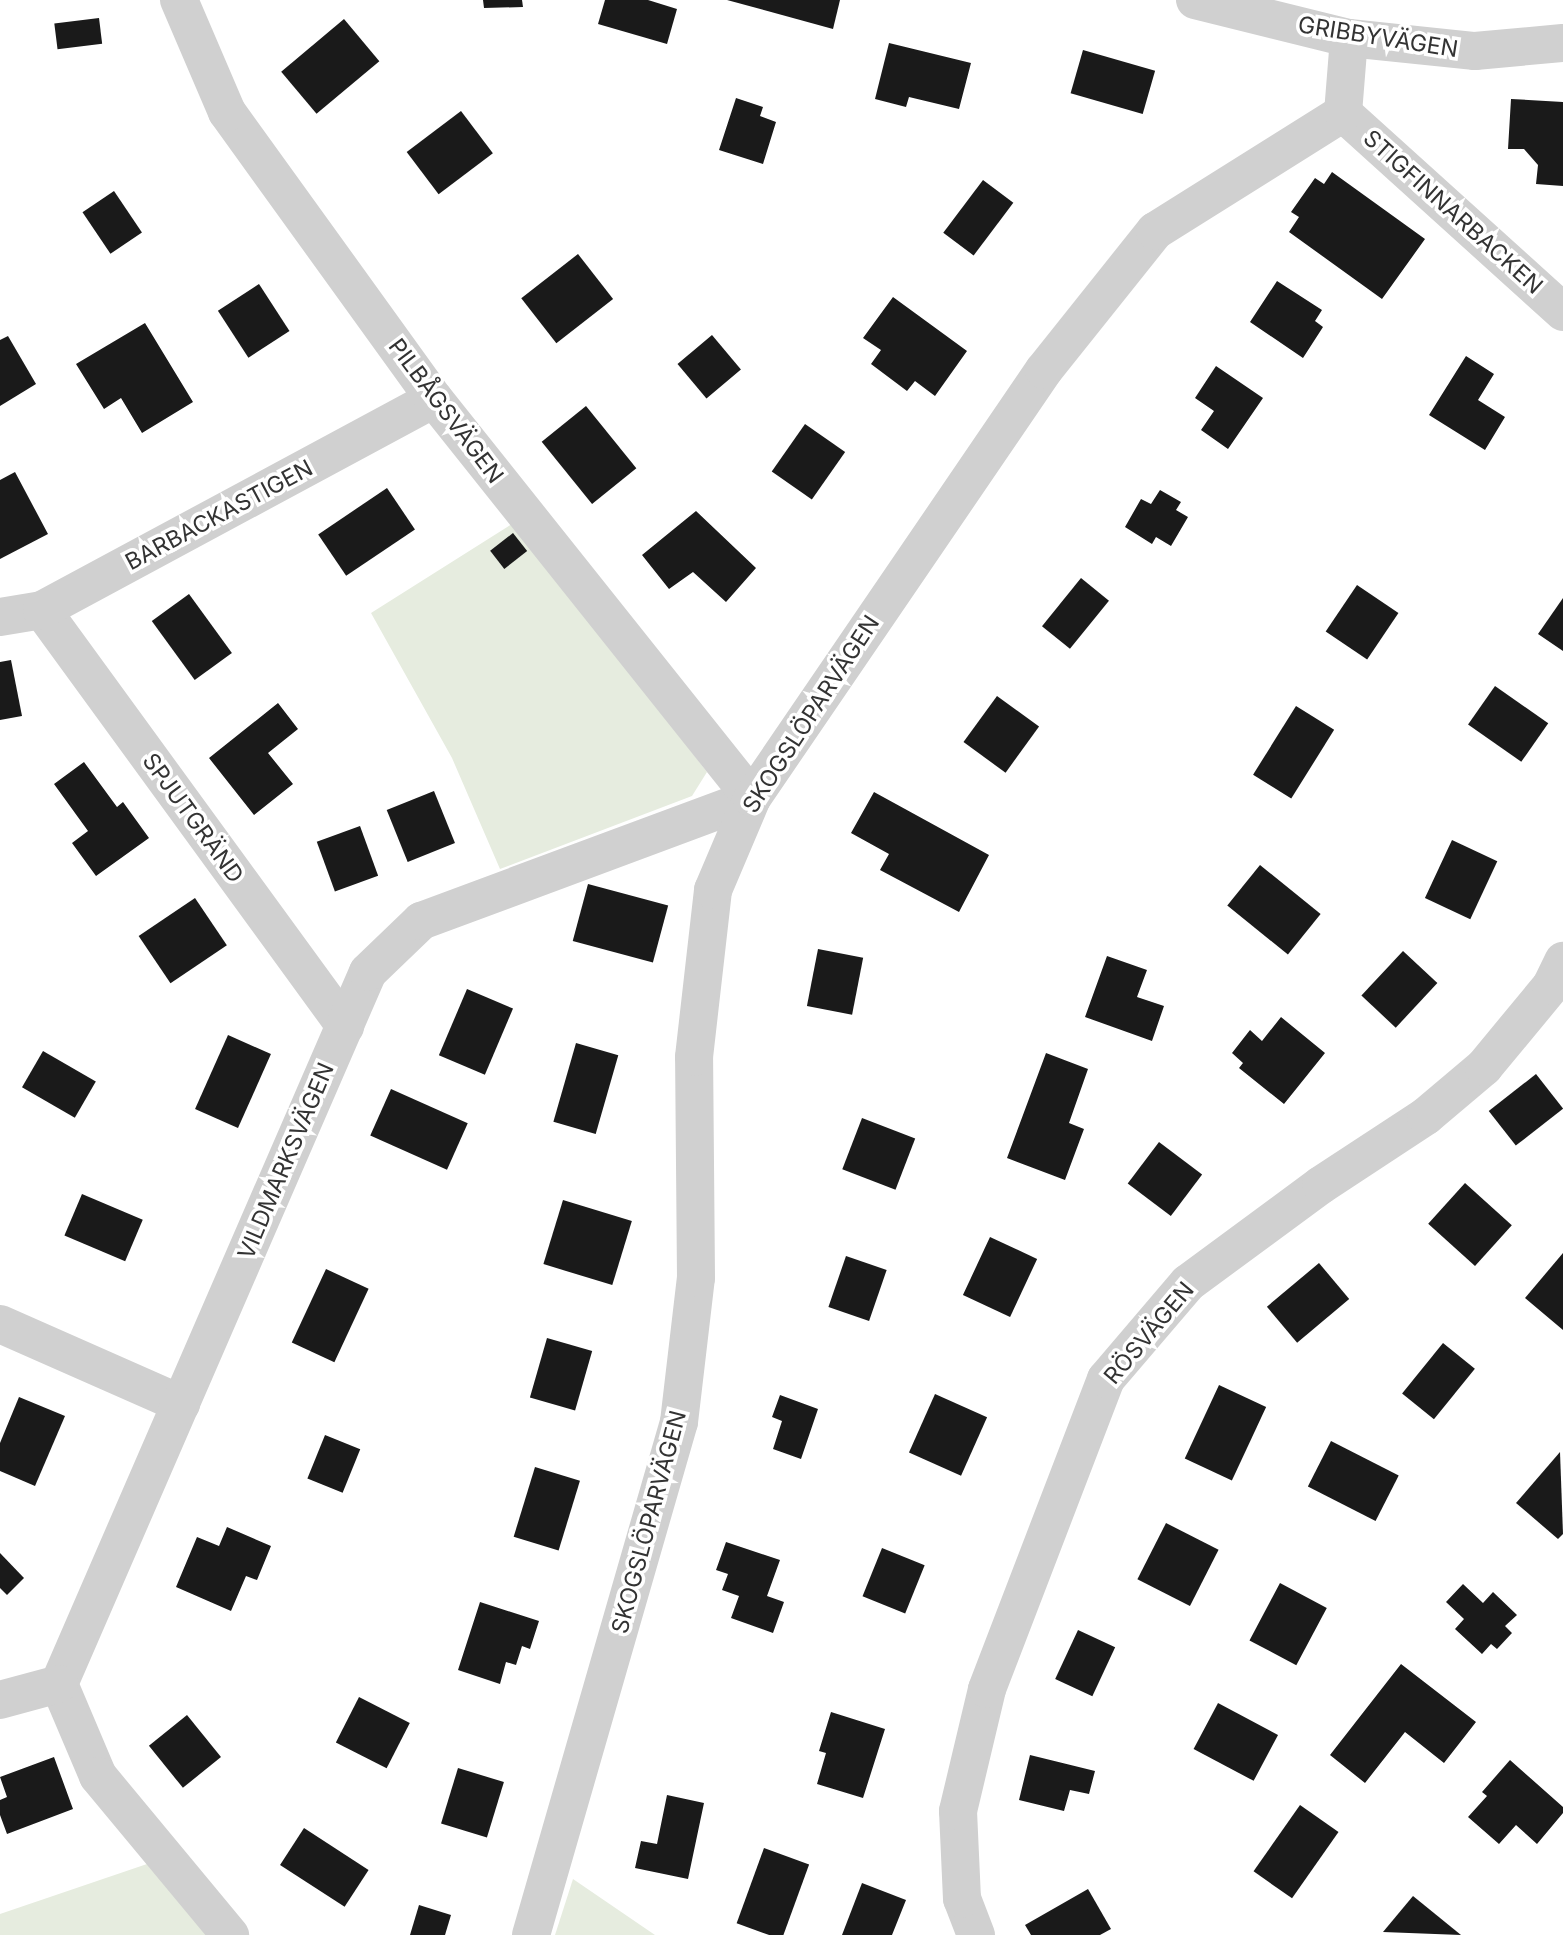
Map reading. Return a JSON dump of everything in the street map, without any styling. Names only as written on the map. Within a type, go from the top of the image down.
[{"type":"street","name":"PILBÅGSVÄGEN","points":[[179,0],[228,112],[434,399],[752,799]]},
{"type":"street","name":"GRIBBYVÄGEN","points":[[1195,0],[1349,38],[1475,51],[1563,43]]},
{"type":"street","points":[[1343,113],[1349,38]]},
{"type":"street","name":"STIGFINNARBACKEN","points":[[1343,113],[1563,312]]},
{"type":"street","name":"SKOGSLÖPARVÄGEN","points":[[531,1935],[679,1422],[696,1278],[694,1057],[712,903],[752,799],[1044,369],[1155,231],[1343,113]]},
{"type":"street","name":"BARBACKASTIGEN","points":[[0,618],[42,610],[434,399]]},
{"type":"street","name":"SPJUTGRÄND","points":[[42,610],[345,1026]]},
{"type":"street","name":"VILDMARKSVÄGEN","points":[[59,1684],[368,972],[421,921],[752,799]]},
{"type":"street","name":"RÖSVÄGEN","points":[[975,1935],[962,1899],[958,1811],[987,1689],[1106,1380],[1188,1283],[1321,1185],[1426,1116],[1484,1068],[1551,986],[1563,961]]},
{"type":"street","points":[[0,1324],[181,1404]]},
{"type":"street","points":[[0,1700],[59,1684],[98,1776],[230,1935]]},
{"type":"shaded area","points":[[515,522],[707,772],[692,796],[500,869],[452,758],[371,613]]},
{"type":"shaded area","points":[[147,1864],[210,1935],[0,1935],[0,1914]]},
{"type":"shaded area","points":[[573,1879],[655,1935],[555,1935]]},
{"type":"building","points":[[483,0],[522,0],[523,7],[484,8]]},
{"type":"building","points":[[605,0],[648,0],[677,9],[667,44],[598,24]]},
{"type":"building","points":[[727,0],[840,0],[833,29]]},
{"type":"building","points":[[99,18],[102,44],[58,49],[54,23]]},
{"type":"building","points":[[344,19],[379,61],[317,114],[281,72]]},
{"type":"building","points":[[889,43],[971,63],[959,109],[909,97],[906,107],[875,99]]},
{"type":"building","points":[[1083,50],[1155,71],[1143,114],[1071,93]]},
{"type":"building","points":[[736,98],[763,107],[760,116],[776,122],[763,164],[719,150]]},
{"type":"building","points":[[1511,99],[1563,102],[1563,186],[1536,184],[1538,165],[1524,149],[1508,149]]},
{"type":"building","points":[[461,111],[493,153],[439,194],[407,152]]},
{"type":"building","points":[[1332,172],[1425,239],[1382,299],[1289,232],[1299,217],[1291,212],[1315,178],[1324,184]]},
{"type":"building","points":[[983,180],[1013,203],[974,256],[943,233]]},
{"type":"building","points":[[114,191],[142,232],[110,254],[82,212]]},
{"type":"building","points":[[578,254],[613,299],[556,343],[521,298]]},
{"type":"building","points":[[1277,281],[1322,310],[1315,321],[1323,327],[1303,358],[1250,322]]},
{"type":"building","points":[[259,284],[289,331],[248,358],[218,311]]},
{"type":"building","points":[[893,297],[967,351],[935,396],[915,381],[907,391],[871,364],[881,350],[863,338]]},
{"type":"building","points":[[145,323],[193,402],[142,433],[121,398],[104,409],[76,364]]},
{"type":"building","points":[[712,335],[741,369],[706,398],[678,364]]},
{"type":"building","points":[[8,336],[36,384],[0,406],[0,340]]},
{"type":"building","points":[[1466,356],[1494,374],[1478,400],[1505,417],[1485,450],[1429,415]]},
{"type":"building","points":[[1216,366],[1263,398],[1228,449],[1201,430],[1214,411],[1195,398]]},
{"type":"building","points":[[586,406],[636,468],[592,504],[542,442]]},
{"type":"building","points":[[805,424],[845,452],[812,500],[772,472]]},
{"type":"building","points":[[15,472],[48,534],[0,559],[0,480]]},
{"type":"building","points":[[387,488],[415,529],[346,576],[318,534]]},
{"type":"building","points":[[1160,490],[1181,502],[1176,510],[1188,517],[1171,546],[1156,537],[1152,544],[1125,527],[1141,499],[1151,504]]},
{"type":"building","points":[[696,511],[756,568],[726,602],[693,572],[669,589],[642,555]]},
{"type":"building","points":[[513,533],[527,551],[504,569],[490,551]]},
{"type":"building","points":[[1081,578],[1109,601],[1070,649],[1042,626]]},
{"type":"building","points":[[1357,585],[1398,613],[1367,659],[1326,631]]},
{"type":"building","points":[[189,594],[232,653],[195,680],[152,621]]},
{"type":"building","points":[[1563,598],[1563,651],[1538,634]]},
{"type":"building","points":[[11,660],[22,716],[0,720],[0,662]]},
{"type":"building","points":[[1495,686],[1548,723],[1521,762],[1468,725]]},
{"type":"building","points":[[997,696],[1039,727],[1006,773],[963,742]]},
{"type":"building","points":[[278,703],[298,729],[268,753],[293,784],[254,815],[209,758]]},
{"type":"building","points":[[1296,706],[1334,730],[1291,799],[1253,775]]},
{"type":"building","points":[[84,762],[117,807],[123,802],[149,838],[96,876],[72,843],[88,831],[54,784]]},
{"type":"building","points":[[434,791],[455,843],[408,862],[387,810]]},
{"type":"building","points":[[874,792],[989,855],[959,912],[880,870],[889,854],[851,833]]},
{"type":"building","points":[[360,826],[378,876],[335,892],[317,842]]},
{"type":"building","points":[[1452,840],[1497,861],[1470,919],[1425,898]]},
{"type":"building","points":[[1260,865],[1321,914],[1288,954],[1227,905]]},
{"type":"building","points":[[588,884],[668,905],[653,962],[573,941]]},
{"type":"building","points":[[195,898],[227,945],[170,983],[139,936]]},
{"type":"building","points":[[818,949],[863,958],[852,1015],[807,1006]]},
{"type":"building","points":[[1403,951],[1437,983],[1396,1028],[1361,996]]},
{"type":"building","points":[[1107,956],[1147,970],[1137,997],[1164,1006],[1152,1041],[1085,1017]]},
{"type":"building","points":[[467,989],[513,1009],[485,1075],[439,1055]]},
{"type":"building","points":[[1281,1017],[1325,1053],[1284,1104],[1239,1068],[1243,1063],[1232,1053],[1250,1030],[1262,1041]]},
{"type":"building","points":[[228,1035],[271,1054],[238,1128],[195,1109]]},
{"type":"building","points":[[576,1043],[618,1055],[596,1134],[553,1122]]},
{"type":"building","points":[[43,1051],[96,1082],[75,1118],[22,1087]]},
{"type":"building","points":[[1046,1053],[1088,1069],[1069,1123],[1084,1129],[1065,1180],[1007,1158]]},
{"type":"building","points":[[1536,1074],[1563,1109],[1516,1146],[1489,1111]]},
{"type":"building","points":[[391,1089],[468,1123],[447,1170],[370,1136]]},
{"type":"building","points":[[862,1118],[915,1138],[896,1190],[842,1169]]},
{"type":"building","points":[[1159,1142],[1202,1174],[1171,1216],[1128,1184]]},
{"type":"building","points":[[1465,1183],[1512,1225],[1475,1266],[1428,1224]]},
{"type":"building","points":[[82,1194],[143,1220],[125,1261],[64,1235]]},
{"type":"building","points":[[563,1200],[632,1221],[612,1285],[543,1264]]},
{"type":"building","points":[[990,1237],[1037,1259],[1010,1317],[963,1295]]},
{"type":"building","points":[[1563,1253],[1563,1330],[1525,1298]]},
{"type":"building","points":[[846,1256],[887,1270],[869,1321],[828,1307]]},
{"type":"building","points":[[1319,1263],[1349,1299],[1297,1343],[1267,1307]]},
{"type":"building","points":[[326,1269],[369,1289],[334,1362],[292,1342]]},
{"type":"building","points":[[547,1338],[592,1351],[575,1411],[530,1398]]},
{"type":"building","points":[[1443,1343],[1475,1369],[1434,1419],[1402,1394]]},
{"type":"building","points":[[1219,1385],[1266,1407],[1232,1480],[1185,1458]]},
{"type":"building","points":[[935,1394],[987,1417],[961,1476],[909,1452]]},
{"type":"building","points":[[780,1395],[818,1409],[801,1459],[773,1449],[782,1421],[772,1417]]},
{"type":"building","points":[[19,1397],[65,1416],[35,1486],[0,1471],[0,1443]]},
{"type":"building","points":[[325,1435],[360,1449],[343,1493],[307,1479]]},
{"type":"building","points":[[1331,1441],[1399,1476],[1376,1521],[1308,1486]]},
{"type":"building","points":[[1560,1452],[1563,1534],[1558,1539],[1516,1503]]},
{"type":"building","points":[[535,1467],[580,1481],[559,1551],[514,1537]]},
{"type":"building","points":[[1166,1523],[1219,1550],[1190,1606],[1137,1579]]},
{"type":"building","points":[[227,1527],[271,1546],[257,1580],[246,1576],[231,1611],[176,1587],[197,1537],[219,1546]]},
{"type":"building","points":[[726,1542],[780,1560],[767,1596],[784,1602],[773,1633],[731,1618],[739,1596],[722,1590],[728,1574],[716,1570]]},
{"type":"building","points":[[882,1548],[925,1565],[905,1613],[863,1596]]},
{"type":"building","points":[[0,1553],[24,1578],[7,1595],[0,1588]]},
{"type":"building","points":[[1280,1583],[1327,1608],[1296,1665],[1249,1640]]},
{"type":"building","points":[[1463,1584],[1483,1603],[1493,1592],[1517,1615],[1505,1626],[1512,1633],[1497,1649],[1491,1644],[1482,1654],[1455,1629],[1464,1619],[1446,1602]]},
{"type":"building","points":[[480,1602],[539,1621],[530,1649],[522,1646],[516,1665],[506,1662],[500,1684],[458,1670]]},
{"type":"building","points":[[1078,1630],[1115,1647],[1092,1696],[1055,1679]]},
{"type":"building","points":[[1401,1664],[1476,1722],[1444,1763],[1405,1732],[1365,1783],[1330,1755]]},
{"type":"building","points":[[359,1697],[410,1723],[387,1768],[336,1742]]},
{"type":"building","points":[[1218,1703],[1278,1735],[1254,1781],[1194,1749]]},
{"type":"building","points":[[831,1712],[885,1729],[863,1798],[817,1784],[826,1753],[819,1751]]},
{"type":"building","points":[[187,1715],[221,1757],[183,1788],[149,1746]]},
{"type":"building","points":[[1030,1755],[1095,1771],[1089,1794],[1070,1790],[1064,1811],[1019,1800]]},
{"type":"building","points":[[54,1757],[73,1809],[7,1834],[0,1815],[0,1800],[7,1797],[0,1777]]},
{"type":"building","points":[[1510,1760],[1563,1807],[1563,1813],[1537,1844],[1516,1825],[1499,1844],[1468,1817],[1487,1796],[1482,1792]]},
{"type":"building","points":[[458,1768],[504,1782],[487,1837],[441,1823]]},
{"type":"building","points":[[667,1795],[704,1803],[688,1879],[635,1868],[641,1841],[657,1844]]},
{"type":"building","points":[[1300,1805],[1339,1832],[1292,1898],[1254,1871]]},
{"type":"building","points":[[304,1828],[369,1870],[345,1907],[280,1865]]},
{"type":"building","points":[[764,1848],[809,1864],[783,1935],[769,1935],[737,1923]]},
{"type":"building","points":[[862,1883],[906,1900],[892,1935],[842,1935]]},
{"type":"building","points":[[1088,1889],[1111,1929],[1100,1935],[1031,1935],[1025,1925]]},
{"type":"building","points":[[1413,1896],[1461,1935],[1383,1932]]},
{"type":"building","points":[[419,1905],[451,1915],[445,1935],[410,1935]]}]
